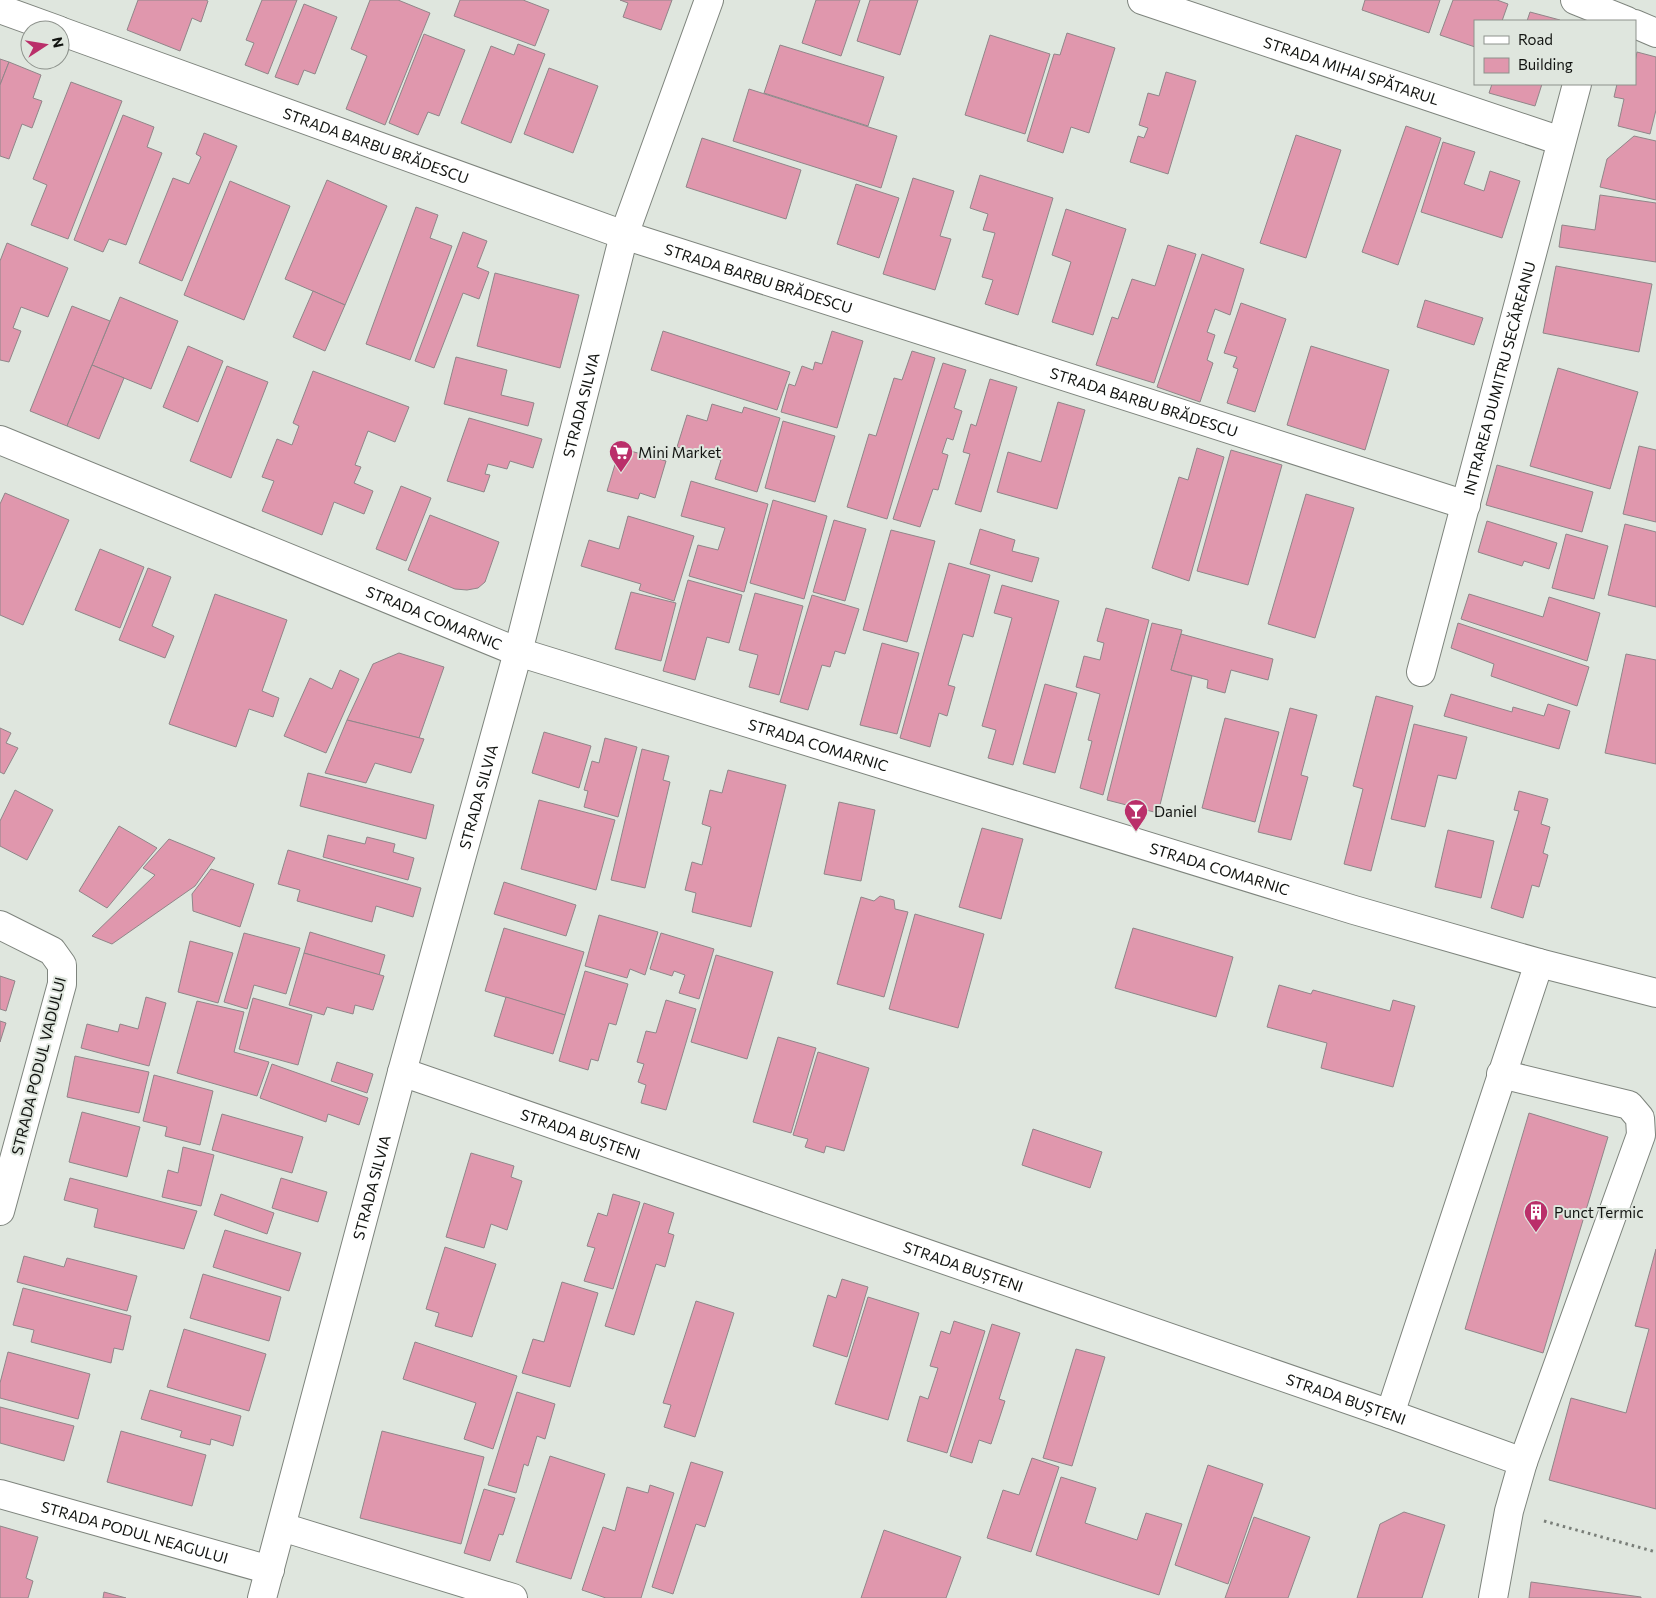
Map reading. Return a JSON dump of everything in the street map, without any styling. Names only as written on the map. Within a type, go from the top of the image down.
[{"type":"street","name":"STRADA SILVIA","points":[[262,1598],[402,1072],[518,652],[624,235],[709,0]]},
{"type":"street","name":"STRADA MIHAI SPĂTARUL","points":[[1142,0],[1561,141]]},
{"type":"street","name":"STRADA BARBU BRĂDESCU","points":[[0,9],[31,20]]},
{"type":"street","points":[[1588,10],[1623,20]]},
{"type":"street","points":[[1636,24],[1656,33]]},
{"type":"street","name":"STRADA BARBU BRĂDESCU","points":[[70,34],[624,235],[1466,504]]},
{"type":"street","name":"INTRAREA DUMITRU SECĂREANU","points":[[1421,672],[1576,85]]},
{"type":"street","name":"STRADA COMARNIC","points":[[0,440],[518,652],[1354,910],[1538,963],[1656,993]]},
{"type":"street","name":"STRADA PODUL VADULUI","points":[[0,925],[52,952],[62,965],[62,984],[0,1210]]},
{"type":"street","points":[[1390,1414],[1538,963]]},
{"type":"street","name":"STRADA BUȘTENI","points":[[402,1072],[1390,1414],[1522,1462]]},
{"type":"street","points":[[1493,1598],[1509,1511],[1522,1462],[1641,1135],[1640,1118],[1629,1104],[1502,1074]]},
{"type":"street","name":"STRADA PODUL NEAGULUI","points":[[0,1494],[270,1570]]},
{"type":"street","points":[[282,1527],[514,1598]]},
{"type":"path","points":[[1509,1511],[1656,1552]]},
{"type":"building","points":[[138,0],[208,1],[201,22],[192,18],[180,51],[127,30]]},
{"type":"building","points":[[262,0],[297,0],[268,74],[245,65],[254,43],[246,40]]},
{"type":"building","points":[[370,0],[398,0],[430,13],[385,125],[346,109],[367,56],[351,49]]},
{"type":"building","points":[[460,0],[523,0],[549,10],[535,46],[454,16]]},
{"type":"building","points":[[620,0],[672,0],[661,30],[623,17],[628,3]]},
{"type":"building","points":[[816,0],[860,0],[841,56],[802,43]]},
{"type":"building","points":[[870,0],[918,0],[900,55],[857,41]]},
{"type":"building","points":[[1365,0],[1440,0],[1429,33],[1362,10]]},
{"type":"building","points":[[1453,0],[1497,0],[1508,4],[1502,20],[1474,20],[1474,47],[1440,35]]},
{"type":"building","points":[[304,4],[337,17],[315,74],[304,70],[298,85],[275,77]]},
{"type":"building","points":[[1530,12],[1560,20],[1527,20]]},
{"type":"building","points":[[1067,33],[1115,48],[1089,133],[1071,127],[1063,153],[1027,141],[1054,54],[1060,55]]},
{"type":"building","points":[[424,34],[465,50],[439,116],[428,112],[418,135],[389,123]]},
{"type":"building","points":[[990,35],[1050,54],[1025,134],[965,115]]},
{"type":"building","points":[[518,44],[545,54],[511,143],[461,123],[491,46],[514,55]]},
{"type":"building","points":[[780,45],[884,77],[868,126],[764,93]]},
{"type":"building","points":[[1637,52],[1656,57],[1656,110],[1650,134],[1618,126],[1624,99],[1614,97],[1617,85],[1636,85]]},
{"type":"building","points":[[0,59],[9,62],[0,85]]},
{"type":"building","points":[[9,62],[20,66],[20,70],[29,70],[41,75],[33,98],[42,101],[32,128],[22,124],[9,159],[0,156],[0,85]]},
{"type":"building","points":[[549,68],[598,86],[573,153],[524,134]]},
{"type":"building","points":[[1166,72],[1196,81],[1168,174],[1130,162],[1138,136],[1144,138],[1148,128],[1139,125],[1148,93],[1159,96]]},
{"type":"building","points":[[71,82],[122,101],[68,239],[31,225],[47,185],[33,179]]},
{"type":"building","points":[[1492,85],[1542,85],[1535,106],[1489,93]]},
{"type":"building","points":[[749,89],[897,136],[881,188],[733,141]]},
{"type":"building","points":[[123,115],[154,127],[147,147],[162,153],[126,245],[109,239],[103,252],[74,240]]},
{"type":"building","points":[[1406,126],[1441,138],[1398,265],[1362,252]]},
{"type":"building","points":[[204,133],[237,146],[182,281],[139,263],[173,178],[189,184],[201,157],[196,154]]},
{"type":"building","points":[[1296,135],[1341,150],[1306,258],[1260,243]]},
{"type":"building","points":[[1634,136],[1656,141],[1656,200],[1600,187],[1607,159]]},
{"type":"building","points":[[702,138],[801,170],[786,219],[686,187]]},
{"type":"building","points":[[1443,142],[1475,152],[1464,184],[1484,191],[1490,171],[1520,181],[1502,238],[1421,212]]},
{"type":"building","points":[[980,175],[1053,198],[1018,315],[985,304],[993,280],[982,277],[995,233],[983,230],[988,214],[970,208]]},
{"type":"building","points":[[913,178],[954,191],[940,236],[951,239],[935,290],[883,274]]},
{"type":"building","points":[[327,180],[387,206],[345,305],[285,279]]},
{"type":"building","points":[[230,181],[290,206],[244,320],[184,295]]},
{"type":"building","points":[[856,184],[899,198],[879,258],[837,244]]},
{"type":"building","points":[[1600,195],[1656,203],[1656,262],[1559,247],[1562,225],[1595,230]]},
{"type":"building","points":[[416,207],[438,215],[430,238],[452,246],[410,360],[366,344]]},
{"type":"building","points":[[1066,209],[1126,229],[1093,335],[1052,322],[1071,262],[1052,255]]},
{"type":"building","points":[[463,232],[487,241],[477,267],[489,272],[479,299],[463,293],[434,368],[415,361]]},
{"type":"building","points":[[7,243],[68,268],[48,317],[21,307],[13,328],[21,331],[9,362],[0,360],[0,261]]},
{"type":"building","points":[[1168,245],[1196,254],[1154,383],[1096,365],[1112,317],[1118,319],[1132,279],[1155,286]]},
{"type":"building","points":[[1202,254],[1244,269],[1230,315],[1215,309],[1207,332],[1215,335],[1207,360],[1213,363],[1200,402],[1157,387]]},
{"type":"building","points":[[1556,266],[1652,284],[1639,352],[1543,333]]},
{"type":"building","points":[[495,273],[579,295],[560,368],[477,346]]},
{"type":"building","points":[[313,291],[345,305],[325,351],[293,337]]},
{"type":"building","points":[[120,297],[178,321],[151,389],[92,365]]},
{"type":"building","points":[[1425,300],[1483,318],[1474,345],[1417,327]]},
{"type":"building","points":[[1241,303],[1286,319],[1255,412],[1227,403],[1238,369],[1233,367],[1237,357],[1224,353]]},
{"type":"building","points":[[72,306],[110,321],[67,426],[30,411]]},
{"type":"building","points":[[663,331],[790,372],[777,410],[651,370]]},
{"type":"building","points":[[832,331],[863,341],[837,428],[781,412],[789,384],[795,386],[802,366],[813,370],[815,362],[822,364]]},
{"type":"building","points":[[188,346],[223,361],[198,422],[163,407]]},
{"type":"building","points":[[1311,346],[1389,370],[1365,450],[1287,425]]},
{"type":"building","points":[[912,351],[935,358],[887,519],[847,507],[869,434],[876,436],[894,378],[902,380]]},
{"type":"building","points":[[456,357],[507,370],[501,395],[534,403],[528,426],[444,404]]},
{"type":"building","points":[[943,363],[966,370],[954,408],[962,411],[953,440],[947,438],[942,453],[948,455],[938,490],[933,489],[920,527],[893,519]]},
{"type":"building","points":[[92,365],[124,378],[99,439],[67,426]]},
{"type":"building","points":[[227,366],[268,382],[231,478],[190,461]]},
{"type":"building","points":[[1558,368],[1638,392],[1610,489],[1530,466]]},
{"type":"building","points":[[313,371],[409,407],[395,442],[368,431],[355,465],[361,467],[354,483],[373,491],[364,514],[334,502],[322,535],[262,511],[274,481],[262,477],[277,439],[292,445],[299,426],[293,423]]},
{"type":"building","points":[[990,379],[1017,387],[981,512],[955,504],[970,454],[963,452],[971,424],[976,426]]},
{"type":"building","points":[[1058,402],[1085,410],[1057,509],[997,492],[1008,452],[1041,462]]},
{"type":"building","points":[[712,404],[742,413],[744,407],[780,418],[757,492],[715,479],[721,460],[677,447],[687,415],[707,421]]},
{"type":"building","points":[[469,418],[542,439],[533,468],[510,461],[507,469],[488,464],[485,474],[490,475],[484,492],[447,481]]},
{"type":"building","points":[[783,421],[835,436],[815,502],[765,488]]},
{"type":"building","points":[[1639,446],[1656,450],[1656,522],[1623,514]]},
{"type":"building","points":[[620,448],[666,461],[655,498],[640,493],[638,499],[607,491]]},
{"type":"building","points":[[1197,448],[1224,457],[1189,581],[1152,568],[1179,477],[1188,480]]},
{"type":"building","points":[[1231,450],[1282,465],[1248,585],[1197,571]]},
{"type":"building","points":[[1497,465],[1593,492],[1582,532],[1486,505]]},
{"type":"building","points":[[691,481],[768,504],[744,592],[689,576],[698,545],[718,550],[725,528],[681,516]]},
{"type":"building","points":[[401,486],[431,498],[406,561],[376,549]]},
{"type":"building","points":[[5,493],[69,520],[23,625],[0,615],[0,504]]},
{"type":"building","points":[[1306,494],[1354,508],[1315,638],[1268,624]]},
{"type":"building","points":[[773,500],[827,516],[804,599],[750,583]]},
{"type":"building","points":[[430,515],[499,542],[485,582],[478,588],[467,590],[455,589],[408,570]]},
{"type":"building","points":[[628,516],[694,536],[674,601],[639,590],[641,584],[581,566],[589,540],[619,549]]},
{"type":"building","points":[[834,520],[866,529],[845,601],[813,592]]},
{"type":"building","points":[[1487,521],[1557,543],[1549,569],[1524,561],[1522,566],[1478,552]]},
{"type":"building","points":[[1625,524],[1656,532],[1656,607],[1608,595]]},
{"type":"building","points":[[980,529],[1015,540],[1012,551],[1039,558],[1032,582],[970,564]]},
{"type":"building","points":[[891,530],[935,541],[907,642],[863,630]]},
{"type":"building","points":[[1566,534],[1608,546],[1594,599],[1552,588]]},
{"type":"building","points":[[100,549],[144,567],[120,628],[75,610]]},
{"type":"building","points":[[949,563],[990,575],[973,637],[963,634],[948,685],[955,687],[947,716],[939,713],[930,747],[900,738]]},
{"type":"building","points":[[148,568],[171,577],[152,626],[174,636],[165,658],[119,640]]},
{"type":"building","points":[[688,580],[742,595],[729,643],[707,637],[695,680],[663,671]]},
{"type":"building","points":[[1002,585],[1059,601],[1013,765],[988,758],[996,730],[982,726],[1012,618],[994,613]]},
{"type":"building","points":[[631,592],[676,603],[661,661],[615,649]]},
{"type":"building","points":[[755,593],[803,606],[779,695],[749,687],[758,655],[739,650]]},
{"type":"building","points":[[215,594],[287,620],[262,691],[279,698],[273,717],[249,709],[236,747],[169,724]]},
{"type":"building","points":[[1469,594],[1543,617],[1549,597],[1600,613],[1587,661],[1461,619]]},
{"type":"building","points":[[812,595],[859,609],[845,654],[835,651],[830,667],[822,665],[808,710],[780,702]]},
{"type":"building","points":[[1106,608],[1149,620],[1103,795],[1080,788],[1092,741],[1088,740],[1100,694],[1076,687],[1084,656],[1100,660],[1104,643],[1097,641]]},
{"type":"building","points":[[1152,623],[1182,630],[1171,670],[1192,676],[1158,813],[1107,800]]},
{"type":"building","points":[[1458,623],[1589,667],[1577,706],[1491,676],[1494,664],[1451,648]]},
{"type":"building","points":[[1181,634],[1273,659],[1268,680],[1231,670],[1225,693],[1207,688],[1208,680],[1171,670]]},
{"type":"building","points":[[882,643],[919,653],[897,734],[860,725]]},
{"type":"building","points":[[399,653],[444,667],[419,738],[347,720],[373,664]]},
{"type":"building","points":[[1626,654],[1656,660],[1656,764],[1605,753]]},
{"type":"building","points":[[340,670],[359,679],[326,753],[284,736],[310,678],[332,689]]},
{"type":"building","points":[[1045,684],[1077,693],[1055,773],[1023,764]]},
{"type":"building","points":[[1451,694],[1512,712],[1513,707],[1544,716],[1548,704],[1570,711],[1559,749],[1444,716]]},
{"type":"building","points":[[1376,696],[1413,706],[1371,871],[1344,864],[1363,789],[1353,786]]},
{"type":"building","points":[[1290,708],[1317,715],[1301,775],[1308,777],[1291,840],[1258,832]]},
{"type":"building","points":[[1225,718],[1279,732],[1255,822],[1202,808]]},
{"type":"building","points":[[347,720],[424,739],[411,773],[375,763],[366,783],[325,773]]},
{"type":"building","points":[[1414,724],[1467,737],[1456,779],[1438,775],[1425,827],[1391,819]]},
{"type":"building","points":[[0,728],[11,733],[6,743],[18,748],[4,774],[0,772]]},
{"type":"building","points":[[544,732],[591,746],[579,788],[532,773]]},
{"type":"building","points":[[605,738],[637,747],[618,817],[584,807],[588,791],[584,790],[592,761],[599,763]]},
{"type":"building","points":[[642,749],[669,756],[663,780],[670,782],[645,888],[611,880]]},
{"type":"building","points":[[728,770],[786,785],[751,927],[692,912],[696,893],[685,890],[692,862],[702,865],[711,827],[702,824],[710,790],[722,793]]},
{"type":"building","points":[[308,773],[434,805],[426,839],[300,806]]},
{"type":"building","points":[[15,790],[53,810],[27,860],[0,846],[0,821]]},
{"type":"building","points":[[1519,791],[1548,799],[1541,824],[1550,827],[1543,853],[1548,855],[1539,887],[1532,885],[1523,918],[1491,908],[1519,811],[1514,810]]},
{"type":"building","points":[[539,800],[615,820],[596,890],[521,869]]},
{"type":"building","points":[[839,802],[875,810],[861,881],[824,874]]},
{"type":"building","points":[[119,826],[157,848],[107,908],[79,891]]},
{"type":"building","points":[[982,828],[1023,839],[1001,919],[959,907]]},
{"type":"building","points":[[1448,830],[1494,841],[1481,898],[1435,887]]},
{"type":"building","points":[[328,835],[365,844],[367,837],[395,844],[393,852],[414,858],[408,880],[323,857]]},
{"type":"building","points":[[169,839],[215,858],[195,886],[112,944],[92,936],[155,875],[143,868]]},
{"type":"building","points":[[288,850],[421,888],[413,917],[376,906],[372,922],[297,901],[300,890],[278,884]]},
{"type":"building","points":[[211,869],[254,884],[240,927],[193,911],[192,894]]},
{"type":"building","points":[[504,882],[576,905],[566,936],[494,914]]},
{"type":"building","points":[[880,896],[894,900],[895,909],[908,912],[884,997],[837,984],[861,897],[874,901]]},
{"type":"building","points":[[915,914],[984,934],[958,1028],[889,1009]]},
{"type":"building","points":[[599,915],[658,932],[645,975],[630,969],[627,978],[585,966]]},
{"type":"building","points":[[504,928],[584,952],[565,1015],[485,991]]},
{"type":"building","points":[[1133,928],[1233,957],[1216,1017],[1115,988]]},
{"type":"building","points":[[310,932],[385,955],[379,975],[304,953]]},
{"type":"building","points":[[244,933],[300,948],[286,994],[254,985],[247,1009],[224,1002]]},
{"type":"building","points":[[661,933],[714,949],[699,999],[679,993],[685,975],[674,971],[672,976],[650,969]]},
{"type":"building","points":[[190,941],[233,953],[218,1003],[178,992]]},
{"type":"building","points":[[304,953],[384,976],[373,1010],[355,1005],[353,1014],[327,1007],[324,1015],[289,1005]]},
{"type":"building","points":[[716,955],[773,972],[747,1059],[691,1042]]},
{"type":"building","points":[[585,971],[628,984],[616,1025],[609,1023],[598,1061],[591,1059],[588,1070],[559,1061]]},
{"type":"building","points":[[0,976],[15,981],[6,1011],[0,1009]]},
{"type":"building","points":[[1279,985],[1311,994],[1313,990],[1390,1011],[1393,1000],[1415,1006],[1393,1087],[1321,1068],[1327,1043],[1267,1027]]},
{"type":"building","points":[[146,997],[166,1003],[149,1066],[81,1048],[87,1024],[118,1032],[120,1024],[138,1029]]},
{"type":"building","points":[[506,997],[565,1015],[553,1054],[494,1036]]},
{"type":"building","points":[[253,998],[312,1015],[298,1065],[239,1049]]},
{"type":"building","points":[[666,1000],[696,1009],[666,1110],[641,1103],[646,1085],[638,1082],[644,1064],[637,1062],[646,1031],[656,1033]]},
{"type":"building","points":[[197,1001],[244,1012],[234,1052],[269,1062],[257,1096],[177,1073]]},
{"type":"building","points":[[0,1021],[6,1023],[0,1042]]},
{"type":"building","points":[[778,1037],[816,1048],[791,1133],[753,1122]]},
{"type":"building","points":[[818,1052],[869,1068],[844,1151],[826,1146],[824,1153],[805,1147],[808,1139],[793,1135]]},
{"type":"building","points":[[75,1056],[149,1072],[139,1113],[67,1097]]},
{"type":"building","points":[[337,1062],[373,1074],[367,1093],[331,1081]]},
{"type":"building","points":[[272,1064],[368,1098],[359,1125],[328,1114],[326,1122],[260,1098]]},
{"type":"building","points":[[154,1075],[213,1091],[200,1145],[165,1136],[167,1127],[143,1121]]},
{"type":"building","points":[[82,1112],[140,1127],[127,1177],[69,1162]]},
{"type":"building","name":"Punct Termic","points":[[1529,1113],[1608,1137],[1543,1353],[1465,1329]]},
{"type":"building","points":[[222,1114],[303,1137],[292,1173],[212,1150]]},
{"type":"building","points":[[1033,1129],[1102,1152],[1090,1188],[1022,1165]]},
{"type":"building","points":[[183,1147],[214,1155],[201,1206],[162,1197],[168,1170],[178,1173]]},
{"type":"building","points":[[471,1153],[514,1166],[511,1177],[522,1181],[507,1230],[491,1224],[484,1248],[446,1237]]},
{"type":"building","points":[[70,1178],[197,1211],[184,1249],[94,1227],[98,1209],[64,1200]]},
{"type":"building","points":[[281,1178],[327,1192],[318,1222],[272,1208]]},
{"type":"building","points":[[221,1194],[274,1213],[267,1234],[214,1215]]},
{"type":"building","points":[[613,1194],[640,1202],[613,1289],[584,1281],[595,1248],[587,1246],[598,1213],[607,1216]]},
{"type":"building","points":[[644,1203],[674,1213],[668,1233],[674,1235],[665,1267],[656,1264],[634,1335],[605,1326]]},
{"type":"building","points":[[225,1230],[301,1253],[289,1291],[213,1267]]},
{"type":"building","points":[[445,1247],[496,1264],[472,1337],[435,1326],[439,1313],[426,1309]]},
{"type":"building","points":[[1656,1249],[1656,1509],[1549,1480],[1571,1398],[1626,1413],[1649,1329],[1635,1326]]},
{"type":"building","points":[[24,1256],[64,1267],[67,1258],[137,1276],[127,1311],[17,1282]]},
{"type":"building","points":[[203,1274],[281,1297],[269,1341],[190,1318]]},
{"type":"building","points":[[842,1279],[868,1287],[847,1357],[813,1346],[828,1295],[836,1298]]},
{"type":"building","points":[[562,1282],[598,1293],[570,1387],[522,1373],[533,1339],[544,1342]]},
{"type":"building","points":[[23,1288],[131,1316],[123,1350],[114,1348],[111,1363],[31,1342],[34,1330],[13,1325]]},
{"type":"building","points":[[868,1297],[919,1313],[888,1420],[835,1404]]},
{"type":"building","points":[[696,1301],[734,1313],[695,1437],[664,1427],[671,1405],[663,1403]]},
{"type":"building","points":[[954,1321],[985,1331],[947,1453],[907,1441],[920,1396],[928,1399],[938,1368],[930,1366],[941,1331],[950,1334]]},
{"type":"building","points":[[992,1324],[1020,1333],[999,1399],[1005,1401],[991,1444],[979,1440],[972,1463],[950,1456]]},
{"type":"building","points":[[184,1329],[266,1354],[249,1411],[167,1387]]},
{"type":"building","points":[[415,1342],[517,1376],[493,1449],[464,1439],[476,1403],[403,1379]]},
{"type":"building","points":[[1076,1349],[1105,1357],[1072,1466],[1043,1458]]},
{"type":"building","points":[[8,1352],[90,1374],[78,1419],[0,1398],[0,1383]]},
{"type":"building","points":[[150,1390],[241,1416],[233,1446],[211,1439],[210,1445],[180,1437],[182,1431],[141,1419]]},
{"type":"building","points":[[517,1392],[555,1404],[545,1439],[537,1436],[528,1466],[524,1464],[516,1493],[488,1485]]},
{"type":"building","points":[[0,1407],[74,1426],[64,1461],[0,1443]]},
{"type":"building","points":[[121,1431],[206,1455],[192,1506],[107,1482]]},
{"type":"building","points":[[382,1431],[484,1457],[461,1544],[360,1518]]},
{"type":"building","points":[[550,1456],[605,1474],[571,1579],[516,1562]]},
{"type":"building","points":[[1032,1458],[1059,1467],[1031,1552],[987,1538],[1003,1490],[1019,1495]]},
{"type":"building","points":[[691,1462],[723,1472],[705,1527],[696,1524],[673,1594],[652,1587]]},
{"type":"building","points":[[1208,1465],[1263,1484],[1228,1584],[1175,1565]]},
{"type":"building","points":[[1061,1477],[1096,1488],[1085,1523],[1137,1540],[1146,1513],[1182,1524],[1159,1595],[1036,1555]]},
{"type":"building","points":[[650,1485],[674,1493],[641,1598],[606,1598],[582,1590],[603,1527],[615,1531],[627,1487],[648,1493]]},
{"type":"building","points":[[484,1489],[515,1498],[503,1535],[499,1534],[490,1561],[464,1553]]},
{"type":"building","points":[[1404,1512],[1445,1525],[1422,1598],[1357,1598],[1380,1524]]},
{"type":"building","points":[[1254,1517],[1310,1537],[1288,1598],[1225,1598]]},
{"type":"building","points":[[0,1526],[38,1537],[26,1578],[33,1581],[28,1598],[0,1598]]},
{"type":"building","points":[[884,1530],[961,1557],[946,1598],[861,1598]]},
{"type":"building","points":[[1531,1582],[1641,1597],[1641,1598],[1529,1598]]},
{"type":"building","points":[[104,1592],[126,1598],[103,1598]]},
{"type":"place","name":"Mini Market","points":[[621,473]]},
{"type":"place","name":"Daniel","points":[[1136,832]]},
{"type":"place","name":"Punct Termic","points":[[1536,1233]]}]
